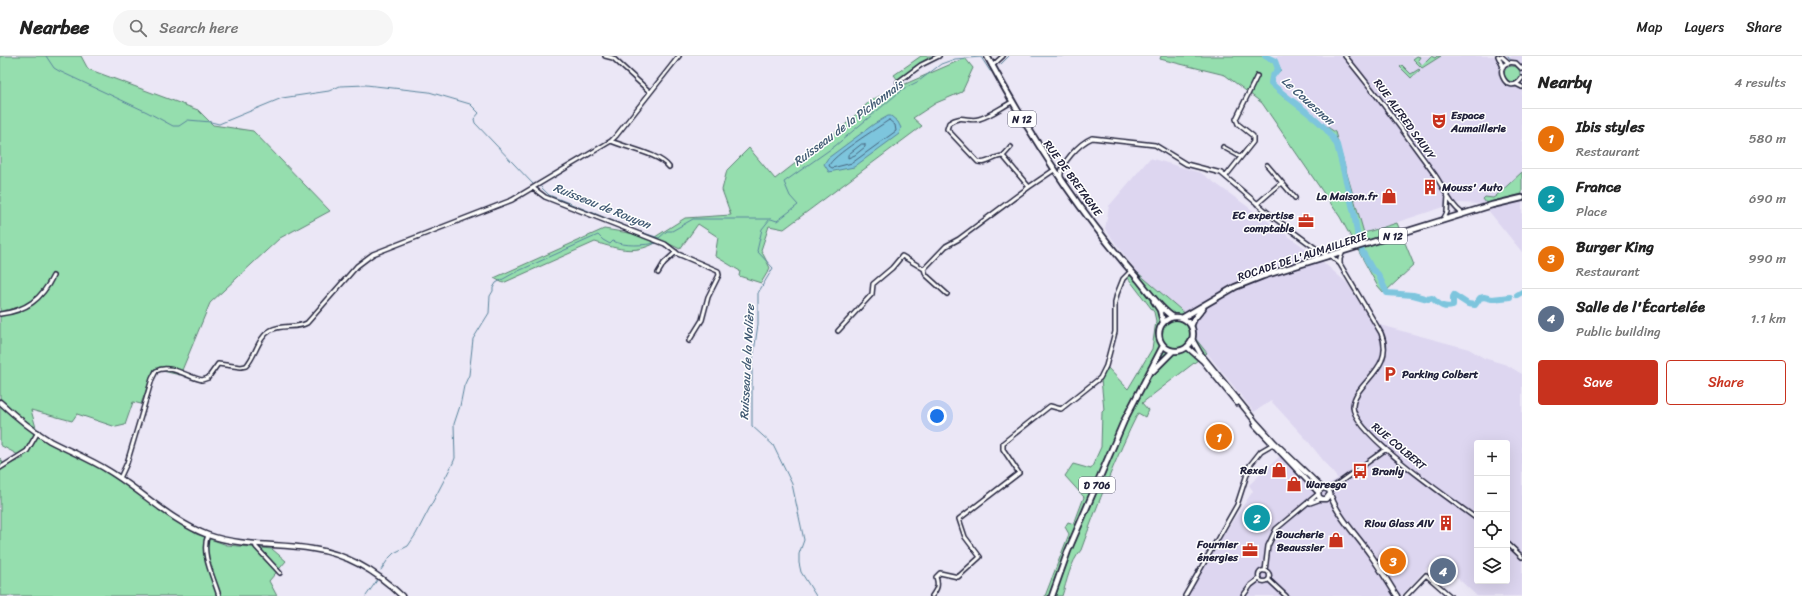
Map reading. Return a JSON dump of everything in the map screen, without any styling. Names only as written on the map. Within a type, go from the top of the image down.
[{"type":"main road","name":"RUE DE BRETAGNE","points":[[987,56],[1012,102],[1054,170],[1131,271],[1164,310],[1173,317]]},
{"type":"main road","name":"ROCADE DE L'AUMAILLERIE","points":[[1182,318],[1248,282],[1316,259],[1443,220],[1522,198]]},
{"type":"main road","name":"RUE DE BRETAGNE","points":[[1142,283],[1160,310],[1163,322]]},
{"type":"main road","name":"ROCADE DE L'AUMAILLERIE","points":[[1191,326],[1194,319],[1206,305]]},
{"type":"main road","points":[[1173,317],[1182,318],[1191,326],[1193,333],[1192,340],[1187,347],[1178,351],[1173,351],[1163,346],[1158,336],[1159,331],[1163,322],[1173,317]]},
{"type":"main road","points":[[1192,340],[1212,368],[1273,444],[1322,488],[1326,488],[1340,513],[1370,554],[1397,596]]},
{"type":"main road","name":"D 706","points":[[1052,596],[1068,551],[1121,428],[1163,346]]},
{"type":"main road","points":[[1187,347],[1203,361],[1273,444],[1323,499],[1340,513]]},
{"type":"main road","name":"D 706","points":[[1148,377],[1173,351]]},
{"type":"main road","points":[[0,402],[23,422],[38,432],[120,478],[186,524],[208,535],[232,542],[313,549],[341,556],[370,570],[387,582],[402,596]]},
{"type":"main road","points":[[1299,471],[1306,474]]},
{"type":"main road","points":[[1318,493],[1322,488]]},
{"type":"main road","points":[[1323,499],[1329,493]]},
{"type":"street","points":[[605,56],[613,58],[650,92]]},
{"type":"street","points":[[120,478],[127,463],[152,379],[158,370],[169,369],[202,380],[208,378],[216,366],[220,363],[243,367],[249,361],[265,334],[274,329],[300,326],[307,322],[356,266],[373,254],[505,203],[611,141],[679,56]]},
{"type":"street","points":[[898,82],[925,62],[939,56]]},
{"type":"street","points":[[992,66],[1003,56]]},
{"type":"street","name":"RUE ALFRED SAUVY","points":[[1345,56],[1368,83],[1442,184],[1454,206],[1464,214]]},
{"type":"street","points":[[1500,56],[1509,63],[1520,64],[1522,69]]},
{"type":"street","points":[[1500,56],[1503,67],[1501,74],[1504,80],[1510,84],[1516,84],[1522,87]]},
{"type":"street","points":[[1503,67],[1509,63]]},
{"type":"street","points":[[1061,179],[1060,172],[1062,166],[1079,146],[1092,138],[1156,145],[1182,162],[1202,169],[1214,170],[1226,176],[1254,140],[1251,134],[1238,124],[1236,117],[1257,76]]},
{"type":"street","points":[[1516,84],[1522,78]]},
{"type":"street","points":[[1011,147],[1003,156],[997,156],[984,163],[978,162],[949,132],[948,125],[950,122],[961,117],[978,120],[1012,102]]},
{"type":"street","points":[[611,141],[666,162],[669,167]]},
{"type":"street","points":[[1223,147],[1242,157]]},
{"type":"street","points":[[1003,156],[1029,187]]},
{"type":"street","points":[[1267,165],[1295,198]]},
{"type":"street","points":[[924,269],[946,246],[959,239],[1054,170]]},
{"type":"street","name":"RUE COLBERT","points":[[1226,176],[1257,204],[1318,250],[1330,255],[1340,264],[1383,338],[1384,351],[1381,362],[1357,396],[1353,407],[1355,416],[1360,424],[1386,449],[1474,517]]},
{"type":"street","points":[[1257,204],[1281,183]]},
{"type":"street","points":[[533,188],[545,197],[665,244],[676,252],[713,269],[719,274],[708,298],[702,320],[689,341]]},
{"type":"street","points":[[1443,220],[1447,212],[1448,195]]},
{"type":"street","points":[[1316,259],[1319,254],[1318,250]]},
{"type":"street","points":[[1340,264],[1343,251]]},
{"type":"street","points":[[658,273],[664,263],[676,252]]},
{"type":"street","points":[[838,331],[872,294],[873,284],[892,268],[902,256],[924,269],[926,275],[947,294]]},
{"type":"street","points":[[932,596],[939,584],[936,577],[940,573],[958,577],[980,557],[965,537],[959,519],[1020,473],[1003,449],[1003,443],[1050,406],[1061,409],[1100,378],[1106,366],[1115,332],[1115,302],[1117,294],[1123,279],[1131,271]]},
{"type":"street","points":[[0,314],[22,309],[35,300],[44,293],[53,276]]},
{"type":"street","points":[[0,468],[27,451],[38,432]]},
{"type":"street","points":[[1185,596],[1237,505],[1250,466],[1261,451],[1273,444]]},
{"type":"street","points":[[1329,493],[1386,449]]},
{"type":"street","points":[[1265,571],[1268,546],[1273,534],[1279,526],[1305,506],[1318,493]]},
{"type":"street","points":[[1305,506],[1323,499]]},
{"type":"street","points":[[208,535],[205,545],[206,553],[219,596]]},
{"type":"street","points":[[255,544],[256,547],[280,573]]},
{"type":"street","points":[[1510,546],[1522,557]]},
{"type":"street","points":[[1243,596],[1251,585],[1259,579],[1260,572],[1265,571]]},
{"type":"street","points":[[1265,571],[1269,573],[1269,580],[1286,596]]},
{"type":"street","points":[[1406,596],[1426,575],[1450,596]]},
{"type":"street","points":[[1259,579],[1264,582],[1269,580]]},
{"type":"shaded area","points":[[1266,56],[1522,56],[1522,252],[1483,204],[1456,203],[1364,233],[1335,132],[1282,96],[1281,89],[1273,84],[1271,80],[1281,70],[1276,59]]},
{"type":"shaded area","points":[[1150,158],[1201,173],[1316,256],[1347,283],[1372,323],[1469,349],[1484,358],[1507,365],[1522,374],[1522,596],[1477,596],[1436,558],[1401,596],[1182,596],[1253,491],[1249,485],[1280,456],[1315,490],[1338,479],[1307,440],[1271,401],[1254,412],[1195,338],[1195,322],[1138,273],[1105,229],[1109,206]]},
{"type":"green space","points":[[0,56],[81,56],[88,69],[198,110],[213,125],[253,131],[330,211],[280,238],[210,303],[180,375],[154,369],[141,404],[133,402],[125,425],[116,427],[77,414],[72,421],[31,410],[38,435],[99,467],[196,534],[227,545],[272,549],[286,561],[269,581],[277,596],[0,596],[0,458],[5,466],[24,458],[0,445]]},
{"type":"green space","points":[[921,56],[935,56],[925,60],[898,80],[894,75]]},
{"type":"green space","points":[[1161,56],[1266,56],[1276,59],[1281,70],[1271,80],[1273,84],[1281,89],[1282,96],[1335,132],[1364,233],[1397,223],[1414,265],[1384,293],[1377,285],[1340,217],[1262,103],[1225,75],[1160,59]]},
{"type":"green space","points":[[1417,56],[1420,57],[1418,60],[1422,65],[1431,56],[1435,58],[1437,56],[1441,56],[1422,68],[1413,59]]},
{"type":"green space","points":[[965,58],[973,68],[962,92],[936,103],[913,118],[922,126],[784,229],[769,226],[761,250],[770,268],[761,283],[739,276],[740,271],[715,256],[718,237],[698,224],[680,249],[661,240],[644,248],[628,250],[595,242],[503,283],[494,278],[604,229],[655,237],[685,218],[731,215],[722,190],[727,170],[749,148],[775,179],[846,124],[870,101]]},
{"type":"green space","points":[[1402,65],[1411,74],[1419,69],[1420,70],[1411,78],[1400,67]]},
{"type":"green space","points":[[1512,66],[1519,71],[1520,74],[1515,81],[1512,82],[1505,77],[1504,74],[1509,67]]},
{"type":"green space","points":[[1522,172],[1522,194],[1486,203],[1483,199],[1485,197],[1493,198],[1496,196]]},
{"type":"green space","points":[[1138,273],[1195,322],[1195,338],[1207,353],[1142,403],[1148,410],[1145,417],[1138,413],[1122,446],[1081,550],[1071,566],[1062,596],[1045,596],[1069,534],[1065,527],[1068,522],[1074,524],[1084,497],[1065,476],[1073,464],[1091,469],[1101,447],[1102,412],[1104,410],[1101,379],[1104,375],[1106,366],[1128,389],[1152,349],[1156,321],[1154,312],[1125,274]]},
{"type":"water","points":[[888,116],[891,116],[898,122],[901,128],[899,134],[854,167],[829,172],[824,164],[828,158],[874,124]]},
{"type":"waterway","name":"Ruisseau de Rouyon","points":[[46,56],[54,68],[59,71],[147,112],[173,126],[179,126],[188,120],[219,124],[282,98],[329,91],[340,86],[366,85],[429,92],[470,104],[479,113],[474,119],[475,123],[533,184]]},
{"type":"waterway","name":"Ruisseau de la Pichonnais","points":[[1000,65],[1009,56]]},
{"type":"waterway","name":"Ruisseau de la Pichonnais","points":[[1032,56],[1062,56]]},
{"type":"waterway","name":"Le Couesnon","points":[[1265,56],[1275,61],[1278,69],[1272,77],[1271,83],[1279,91],[1316,119],[1331,135],[1337,145],[1354,213],[1358,239]]},
{"type":"waterway","name":"Ruisseau de la Pichonnais","points":[[541,187],[549,195],[659,238],[667,231],[672,231],[693,219],[771,219],[777,221],[798,205],[790,196],[784,182],[835,146],[903,89],[919,81],[941,64],[955,59],[981,57],[990,71],[992,71]]},
{"type":"waterway","name":"Ruisseau de la Nolière","points":[[770,219],[762,229],[757,251],[773,268],[758,293],[758,324],[752,366],[752,426],[773,445],[792,484],[804,540],[799,554],[799,563],[801,572],[816,596]]},
{"type":"waterway","name":"Ruisseau de la Pichonnais","points":[[381,570],[394,553],[408,546],[416,534],[453,463],[455,458],[454,424],[460,406],[464,386],[469,375],[473,339],[489,313],[490,296],[496,283],[514,273],[598,235],[610,244],[613,241],[629,245],[657,243]]},
{"type":"waterway","name":"Le Couesnon","points":[[1362,251],[1372,269],[1378,274],[1387,293],[1413,295],[1428,299],[1432,298],[1446,307],[1453,306],[1454,295],[1468,304],[1475,305],[1480,298],[1484,297],[1492,299],[1510,297]]},
{"type":"waterway","name":"Le Couesnon","points":[[1517,295],[1522,292]]},
{"type":"waterway","name":"Ruisseau de la Pichonnais","points":[[366,596],[378,579]]},
{"type":"place","name":"Espace Aumaillerie","points":[[1439,121]]},
{"type":"place","name":"Mouss' Auto","points":[[1430,187]]},
{"type":"place","name":"La Maison.fr","points":[[1389,196]]},
{"type":"place","name":"EC expertise comptable","points":[[1306,221]]},
{"type":"place","name":"Parking Colbert","points":[[1390,374]]},
{"type":"place","name":"Ibis styles","points":[[1219,437]]},
{"type":"place","name":"Rexel","points":[[1279,470]]},
{"type":"place","name":"Branly","points":[[1360,471]]},
{"type":"place","name":"Wareega","points":[[1294,484]]},
{"type":"place","name":"France","points":[[1257,518]]},
{"type":"place","name":"Riou Glass AIV","points":[[1446,523]]},
{"type":"place","name":"Boucherie Beaussier","points":[[1336,540]]},
{"type":"place","name":"Fournier énergies","points":[[1250,550]]},
{"type":"place","name":"Burger King","points":[[1393,561]]},
{"type":"place","name":"Salle de l'Écartelée","points":[[1443,571]]}]
